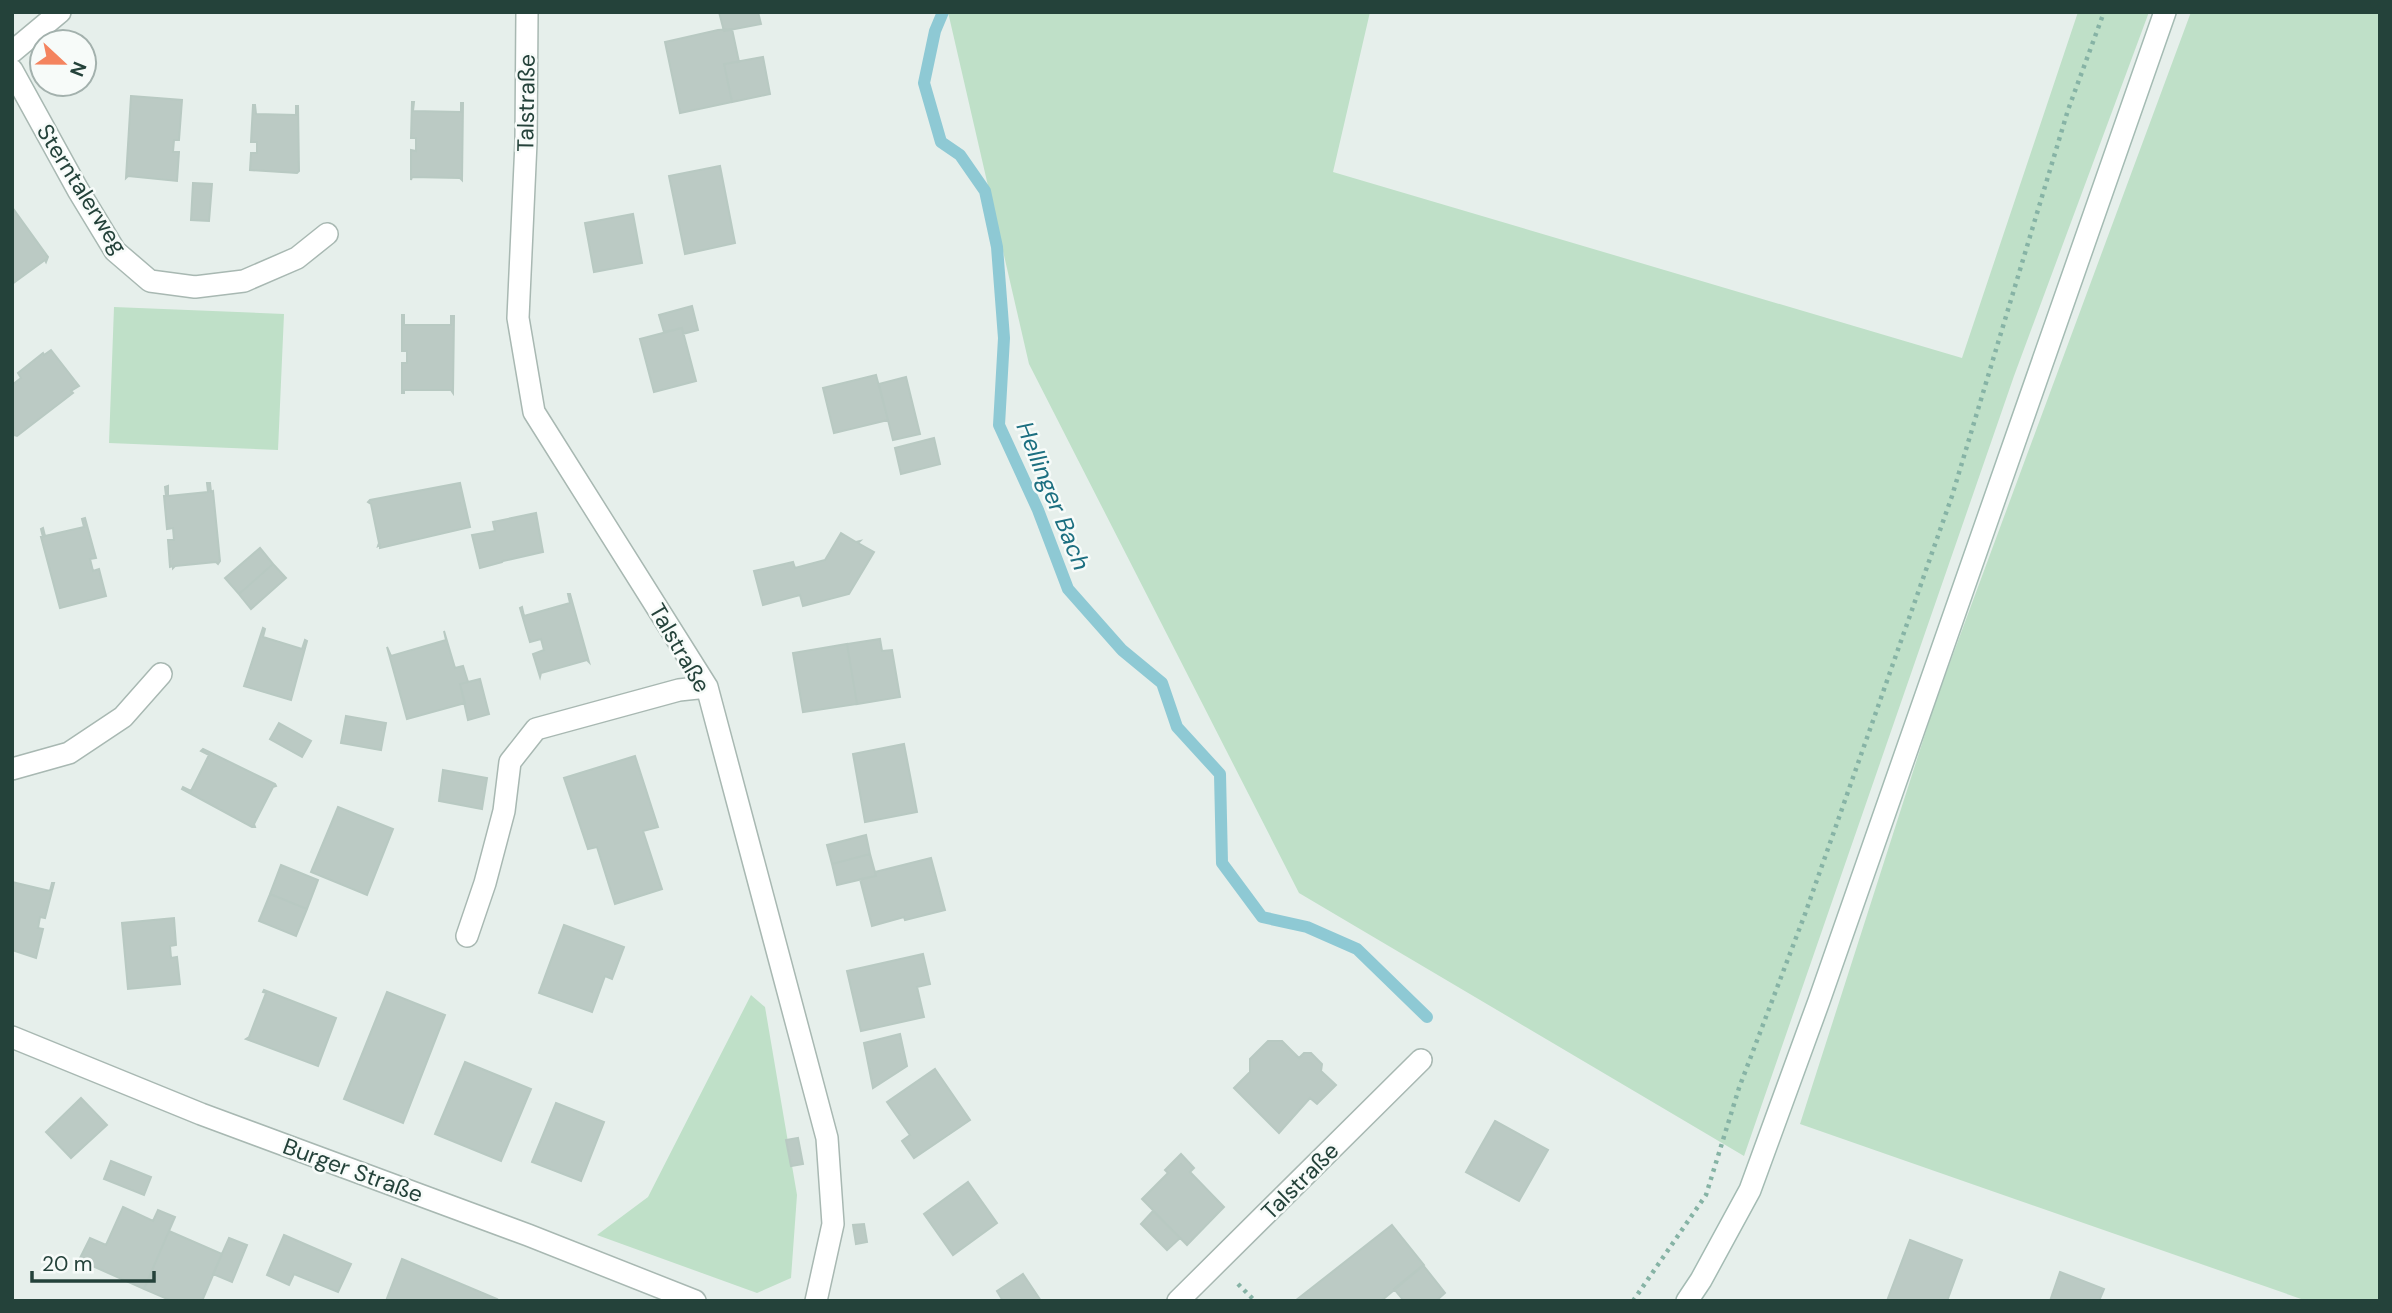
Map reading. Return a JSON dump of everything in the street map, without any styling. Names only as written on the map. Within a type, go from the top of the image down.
[{"type":"street","points":[[12,52],[60,12]]},
{"type":"street","name":"Talstraße","points":[[527,12],[526,142],[518,318],[534,412],[707,687],[827,1138],[833,1224],[816,1301]]},
{"type":"street","points":[[1687,1301],[1750,1190],[2165,12]]},
{"type":"street","name":"Sterntalerweg","points":[[12,70],[71,179],[115,251],[150,281],[195,286],[244,281],[297,258],[327,234]]},
{"type":"street","points":[[12,769],[69,753],[123,717],[161,674]]},
{"type":"street","points":[[467,936],[485,883],[504,811],[510,762],[536,729],[679,690],[707,687]]},
{"type":"street","name":"Burger Straße","points":[[12,1037],[201,1114],[528,1235],[695,1301]]},
{"type":"street","name":"Talstraße","points":[[1178,1301],[1420,1060]]},
{"type":"path","points":[[1633,1301],[1706,1195],[1739,1087],[1805,914],[1952,496],[2068,110],[2104,12]]},
{"type":"green space","points":[[948,12],[1370,12],[1333,172],[1962,358],[2078,12],[2149,12],[2014,376],[1744,1156],[1299,893],[1029,364]]},
{"type":"green space","points":[[2191,12],[2380,12],[2380,1301],[2307,1301],[1800,1124],[1935,703]]},
{"type":"green space","points":[[114,307],[284,314],[278,450],[109,443]]},
{"type":"green space","points":[[751,995],[765,1007],[797,1195],[791,1278],[757,1293],[597,1235],[648,1197]]},
{"type":"building","points":[[719,12],[758,12],[761,24],[724,31]]},
{"type":"building","points":[[732,29],[739,62],[724,64],[732,102],[680,113],[665,42]]},
{"type":"building","points":[[763,57],[770,94],[732,102],[724,64]]},
{"type":"building","points":[[131,96],[182,100],[179,140],[174,140],[173,152],[179,152],[177,181],[128,176],[126,178]]},
{"type":"building","points":[[412,102],[413,111],[461,112],[463,103],[462,180],[412,177],[411,180],[411,150],[416,151],[416,138],[411,138]]},
{"type":"building","points":[[253,105],[256,114],[296,115],[298,106],[297,173],[250,170],[251,153],[257,153],[257,142],[251,142]]},
{"type":"building","points":[[720,166],[735,243],[685,254],[669,176]]},
{"type":"building","points":[[193,183],[212,184],[209,221],[191,220]]},
{"type":"building","points":[[12,207],[48,257],[46,262],[45,260],[12,284]]},
{"type":"building","points":[[633,214],[642,263],[594,272],[585,223]]},
{"type":"building","points":[[692,306],[698,330],[683,334],[682,328],[664,332],[659,315]]},
{"type":"building","points":[[402,315],[404,325],[451,325],[451,316],[454,316],[453,393],[451,390],[404,390],[402,393],[402,363],[407,363],[407,351],[402,351]]},
{"type":"building","points":[[682,328],[696,381],[654,392],[640,339]]},
{"type":"building","points":[[51,350],[79,386],[17,436],[14,435],[12,385],[21,378],[18,373],[43,353],[44,355]]},
{"type":"building","points":[[876,375],[888,420],[834,433],[823,388]]},
{"type":"building","points":[[906,377],[920,434],[893,440],[879,384]]},
{"type":"building","points":[[934,438],[940,464],[901,474],[895,448]]},
{"type":"building","points":[[207,483],[210,483],[211,492],[213,491],[220,561],[218,564],[216,562],[170,567],[168,540],[174,540],[173,528],[167,529],[165,487],[168,486],[168,496],[208,492]]},
{"type":"building","points":[[460,483],[470,527],[380,548],[380,545],[378,546],[371,504],[368,502],[370,500]]},
{"type":"building","points":[[536,513],[543,552],[480,568],[472,535],[495,531],[493,522]]},
{"type":"building","points":[[85,518],[96,558],[90,559],[93,571],[99,569],[106,596],[60,608],[41,529],[43,528],[45,536],[84,527],[82,519]]},
{"type":"building","points":[[841,533],[856,542],[860,541],[858,543],[874,552],[849,594],[803,606],[800,595],[763,605],[754,571],[793,562],[795,568],[825,560]]},
{"type":"building","points":[[260,548],[273,564],[239,594],[225,578]]},
{"type":"building","points":[[273,564],[286,578],[251,609],[239,594]]},
{"type":"building","points":[[568,594],[589,662],[587,660],[541,673],[540,677],[533,654],[544,650],[541,639],[530,642],[520,608],[522,607],[524,616],[570,603]]},
{"type":"building","points":[[263,628],[263,637],[302,649],[305,640],[307,641],[291,700],[244,686]]},
{"type":"building","points":[[444,631],[455,668],[463,666],[468,682],[460,684],[465,703],[407,719],[387,647],[391,656],[446,640]]},
{"type":"building","points":[[880,639],[882,651],[892,650],[900,697],[857,704],[847,644]]},
{"type":"building","points":[[847,644],[857,704],[803,712],[793,653]]},
{"type":"building","points":[[480,679],[489,714],[468,720],[460,684]]},
{"type":"building","points":[[346,716],[386,723],[381,750],[341,743]]},
{"type":"building","points":[[279,723],[311,741],[302,757],[270,739]]},
{"type":"building","points":[[904,744],[917,812],[865,822],[853,754]]},
{"type":"building","points":[[203,749],[275,784],[254,824],[255,827],[182,789],[183,787],[191,791],[209,755],[201,751]]},
{"type":"building","points":[[635,756],[658,827],[643,831],[662,889],[615,904],[597,847],[588,849],[564,778]]},
{"type":"building","points":[[443,770],[487,778],[482,809],[439,801]]},
{"type":"building","points":[[338,807],[393,829],[367,895],[311,872]]},
{"type":"building","points":[[866,835],[870,854],[832,864],[827,845]]},
{"type":"building","points":[[870,854],[876,876],[837,885],[832,864]]},
{"type":"building","points":[[931,858],[945,910],[872,926],[860,879],[876,876],[875,872]]},
{"type":"building","points":[[281,865],[318,880],[307,909],[270,894]]},
{"type":"building","points":[[12,882],[50,891],[54,883],[45,918],[40,917],[38,928],[43,929],[36,958],[12,950]]},
{"type":"building","points":[[270,894],[307,909],[296,936],[259,921]]},
{"type":"building","points":[[174,918],[176,945],[170,946],[171,958],[177,957],[180,984],[128,989],[122,923]]},
{"type":"building","points":[[564,925],[624,947],[612,979],[605,976],[592,1012],[539,993]]},
{"type":"building","points":[[923,954],[930,984],[917,987],[924,1017],[861,1031],[847,971]]},
{"type":"building","points":[[264,990],[336,1018],[318,1066],[246,1039],[266,993]]},
{"type":"building","points":[[387,992],[445,1015],[403,1123],[344,1099]]},
{"type":"building","points":[[900,1034],[907,1066],[873,1088],[864,1043]]},
{"type":"building","points":[[1268,1041],[1282,1041],[1299,1058],[1304,1053],[1311,1053],[1322,1064],[1321,1071],[1336,1085],[1317,1104],[1310,1098],[1279,1133],[1234,1088],[1250,1072],[1250,1059]]},
{"type":"building","points":[[465,1062],[531,1089],[501,1161],[435,1134]]},
{"type":"building","points":[[935,1069],[970,1120],[914,1158],[902,1141],[910,1135],[887,1102]]},
{"type":"building","points":[[81,1098],[107,1125],[71,1158],[46,1132]]},
{"type":"building","points":[[556,1103],[604,1122],[581,1181],[532,1162]]},
{"type":"building","points":[[1495,1121],[1548,1150],[1519,1201],[1466,1172]]},
{"type":"building","points":[[798,1138],[803,1164],[791,1166],[786,1140]]},
{"type":"building","points":[[1181,1154],[1194,1168],[1190,1172],[1224,1207],[1187,1245],[1142,1199],[1168,1173],[1165,1170]]},
{"type":"building","points":[[111,1161],[151,1177],[144,1195],[104,1179]]},
{"type":"building","points":[[968,1182],[997,1223],[953,1255],[924,1214]]},
{"type":"building","points":[[123,1207],[153,1221],[158,1210],[175,1217],[144,1289],[79,1260],[90,1238],[106,1245]]},
{"type":"building","points":[[1153,1211],[1180,1238],[1167,1250],[1141,1224]]},
{"type":"building","points":[[864,1224],[867,1242],[856,1244],[853,1225]]},
{"type":"building","points":[[1392,1225],[1424,1265],[1381,1301],[1295,1301]]},
{"type":"building","points":[[169,1231],[222,1254],[202,1301],[172,1301],[144,1289]]},
{"type":"building","points":[[284,1235],[351,1264],[338,1292],[294,1274],[289,1285],[267,1275]]},
{"type":"building","points":[[229,1238],[247,1245],[232,1282],[213,1274]]},
{"type":"building","points":[[1910,1240],[1962,1260],[1947,1301],[1887,1301]]},
{"type":"building","points":[[402,1259],[497,1299],[386,1301]]},
{"type":"building","points":[[1423,1265],[1445,1293],[1436,1301],[1404,1301],[1394,1289]]},
{"type":"building","points":[[2060,1272],[2104,1289],[2099,1301],[2050,1301]]},
{"type":"building","points":[[1023,1274],[1041,1301],[1003,1301],[997,1291]]},
{"type":"waterway","name":"Hellinger Bach","points":[[943,12],[935,31],[924,83],[941,142],[960,155],[985,191],[997,247],[1004,338],[999,425],[1038,510],[1068,589],[1122,650],[1162,683],[1177,727],[1220,774],[1222,863],[1262,917],[1307,927],[1357,949],[1427,1017]]}]
